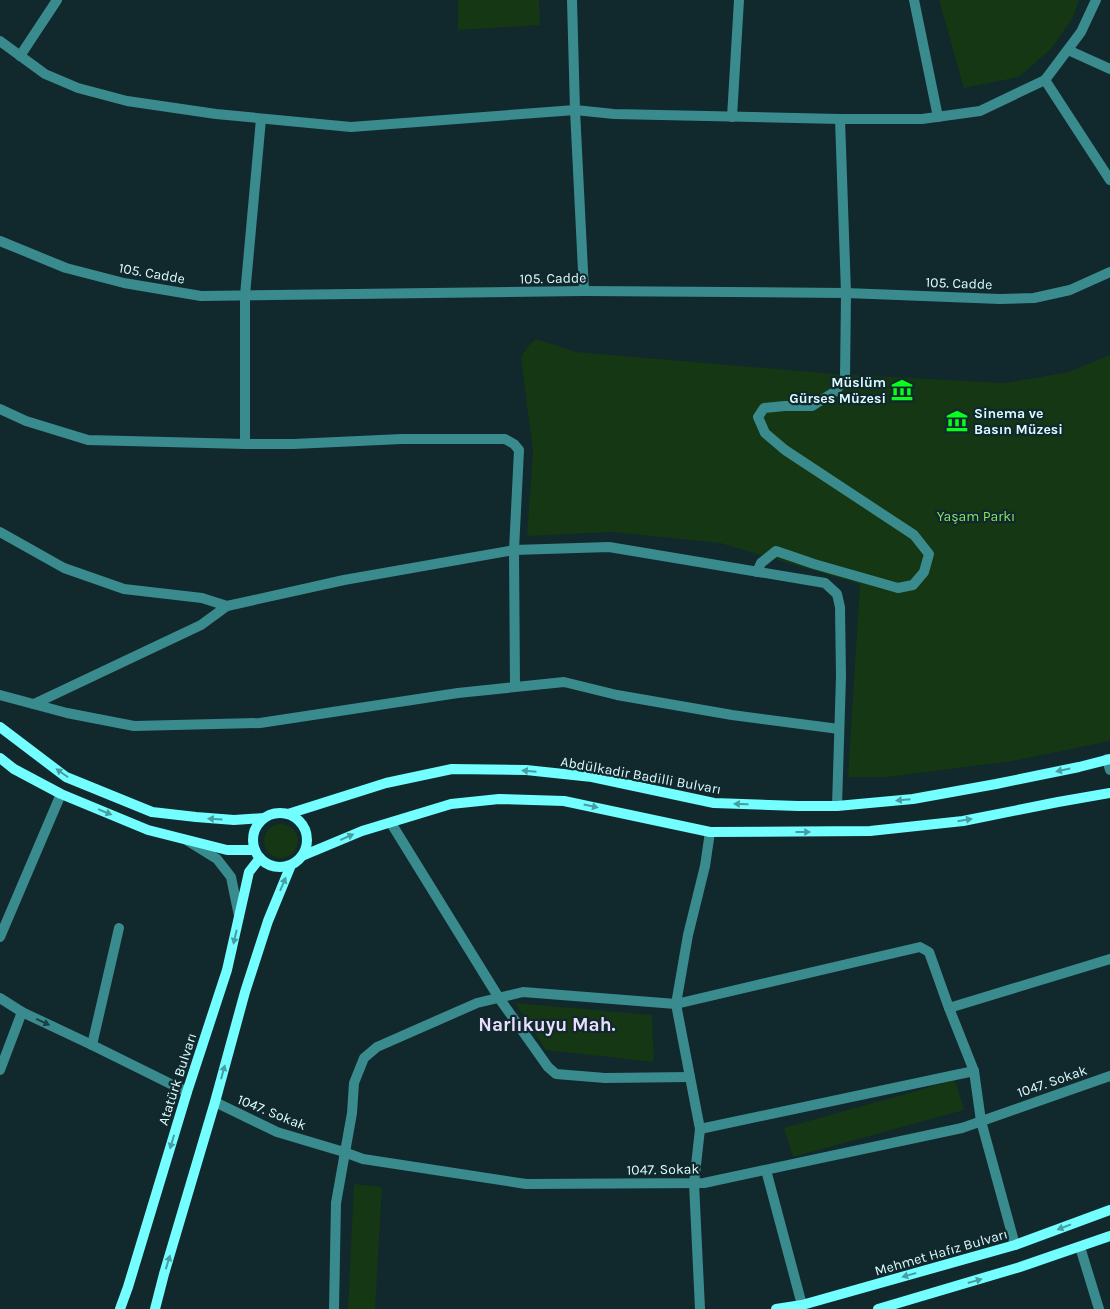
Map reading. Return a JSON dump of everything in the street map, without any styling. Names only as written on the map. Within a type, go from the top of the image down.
[{"type":"main road","points":[[0,727],[66,777],[152,812],[234,820],[264,818],[280,813],[288,814],[296,818],[306,832],[306,849],[302,856]]},
{"type":"main road","points":[[0,758],[61,794],[148,830],[227,850],[257,854],[271,866],[284,867],[291,865],[302,856],[362,831],[452,804],[499,798],[564,800],[710,832],[870,831],[962,821],[1110,794]]},
{"type":"main road","name":"Abdülkadir Badilli Bulvarı","points":[[288,814],[386,783],[452,769],[526,770],[592,777],[714,803],[837,806],[913,799],[1014,780],[1108,759]]},
{"type":"main road","points":[[257,854],[253,836],[255,829],[264,818]]},
{"type":"main road","name":"Atatürk Bulvarı","points":[[120,1309],[187,1092],[228,970],[249,872],[257,854]]},
{"type":"main road","points":[[155,1309],[253,965],[268,920],[291,865]]},
{"type":"main road","name":"Mehmet Hafız Bulvarı","points":[[776,1309],[802,1305],[1015,1245],[1110,1210]]},
{"type":"main road","points":[[878,1309],[1020,1268],[1110,1236]]},
{"type":"street","points":[[20,56],[57,0]]},
{"type":"street","points":[[572,0],[575,110],[584,291]]},
{"type":"street","points":[[732,117],[739,0]]},
{"type":"street","points":[[914,0],[938,117]]},
{"type":"street","points":[[0,41],[45,74],[78,88],[127,101],[216,114],[351,127],[575,110],[614,114],[922,119],[980,111],[1045,80],[1082,32],[1096,0]]},
{"type":"street","points":[[1068,50],[1110,69]]},
{"type":"street","points":[[1045,80],[1110,180]]},
{"type":"street","points":[[245,444],[245,295],[261,119]]},
{"type":"street","points":[[757,572],[761,563],[776,551],[898,588],[914,585],[924,572],[929,554],[914,535],[785,450],[765,433],[758,417],[764,408],[812,406],[836,391],[845,377],[846,293],[840,119]]},
{"type":"street","name":"105. Cadde","points":[[0,241],[66,268],[124,283],[201,296],[584,291],[846,293],[1000,299],[1034,298],[1070,290],[1110,272]]},
{"type":"street","points":[[0,409],[26,422],[88,440],[293,444],[402,439],[505,439],[514,444],[519,450],[514,550],[515,687]]},
{"type":"street","points":[[0,532],[64,568],[124,589],[202,598],[227,606]]},
{"type":"street","points":[[34,704],[201,625],[227,606],[344,580],[514,550],[609,546],[825,583],[838,594],[840,607],[841,676],[837,806]]},
{"type":"street","points":[[0,695],[66,713],[134,726],[260,723],[458,693],[564,682],[617,695],[713,712],[839,729]]},
{"type":"street","points":[[1108,759],[1110,770]]},
{"type":"street","points":[[0,937],[61,794]]},
{"type":"street","points":[[391,822],[499,998],[548,1067],[556,1074],[605,1078],[690,1078]]},
{"type":"street","points":[[700,1309],[694,1183],[700,1129],[676,1004],[688,935],[705,866],[710,832]]},
{"type":"street","points":[[183,838],[217,859],[231,877],[240,916]]},
{"type":"street","points":[[92,1045],[118,928]]},
{"type":"street","points":[[334,1309],[336,1203],[352,1113],[354,1083],[364,1058],[378,1047],[477,1003],[524,992],[676,1004],[920,947],[929,952],[974,1072],[981,1121],[1015,1245]]},
{"type":"street","points":[[949,1008],[1110,959]]},
{"type":"street","points":[[0,998],[22,1012],[187,1092]]},
{"type":"street","points":[[0,1070],[22,1012]]},
{"type":"street","points":[[700,1129],[974,1072]]},
{"type":"street","name":"1047. Sokak","points":[[215,1102],[277,1132],[363,1159],[526,1184],[704,1183],[962,1128],[1110,1076]]},
{"type":"street","points":[[766,1170],[802,1305]]},
{"type":"street","points":[[1080,1247],[1099,1309]]},
{"type":"green space","points":[[458,0],[539,0],[540,25],[458,30]]},
{"type":"green space","points":[[939,0],[1079,0],[1073,17],[1052,48],[1019,77],[964,88]]},
{"type":"green space","name":"Yaşam Parkı","points":[[536,339],[576,352],[834,374],[1004,383],[1069,372],[1110,355],[1110,741],[1012,761],[887,777],[848,777],[860,584],[720,543],[613,532],[527,536],[533,452],[521,357],[529,345]]},
{"type":"green space","points":[[281,824],[293,829],[298,841],[293,853],[281,858],[269,853],[264,841],[269,829]]},
{"type":"green space","points":[[515,1003],[652,1015],[654,1062],[546,1050]]},
{"type":"green space","points":[[955,1080],[964,1110],[793,1157],[784,1128]]},
{"type":"green space","points":[[354,1184],[382,1187],[375,1309],[348,1309]]},
{"type":"place","name":"Müslüm Gürses Müzesi","points":[[902,390]]},
{"type":"place","name":"Sinema ve Basın Müzesi","points":[[957,421]]},
{"type":"district","name":"Narlıkuyu Mah.","points":[[547,1024]]}]
